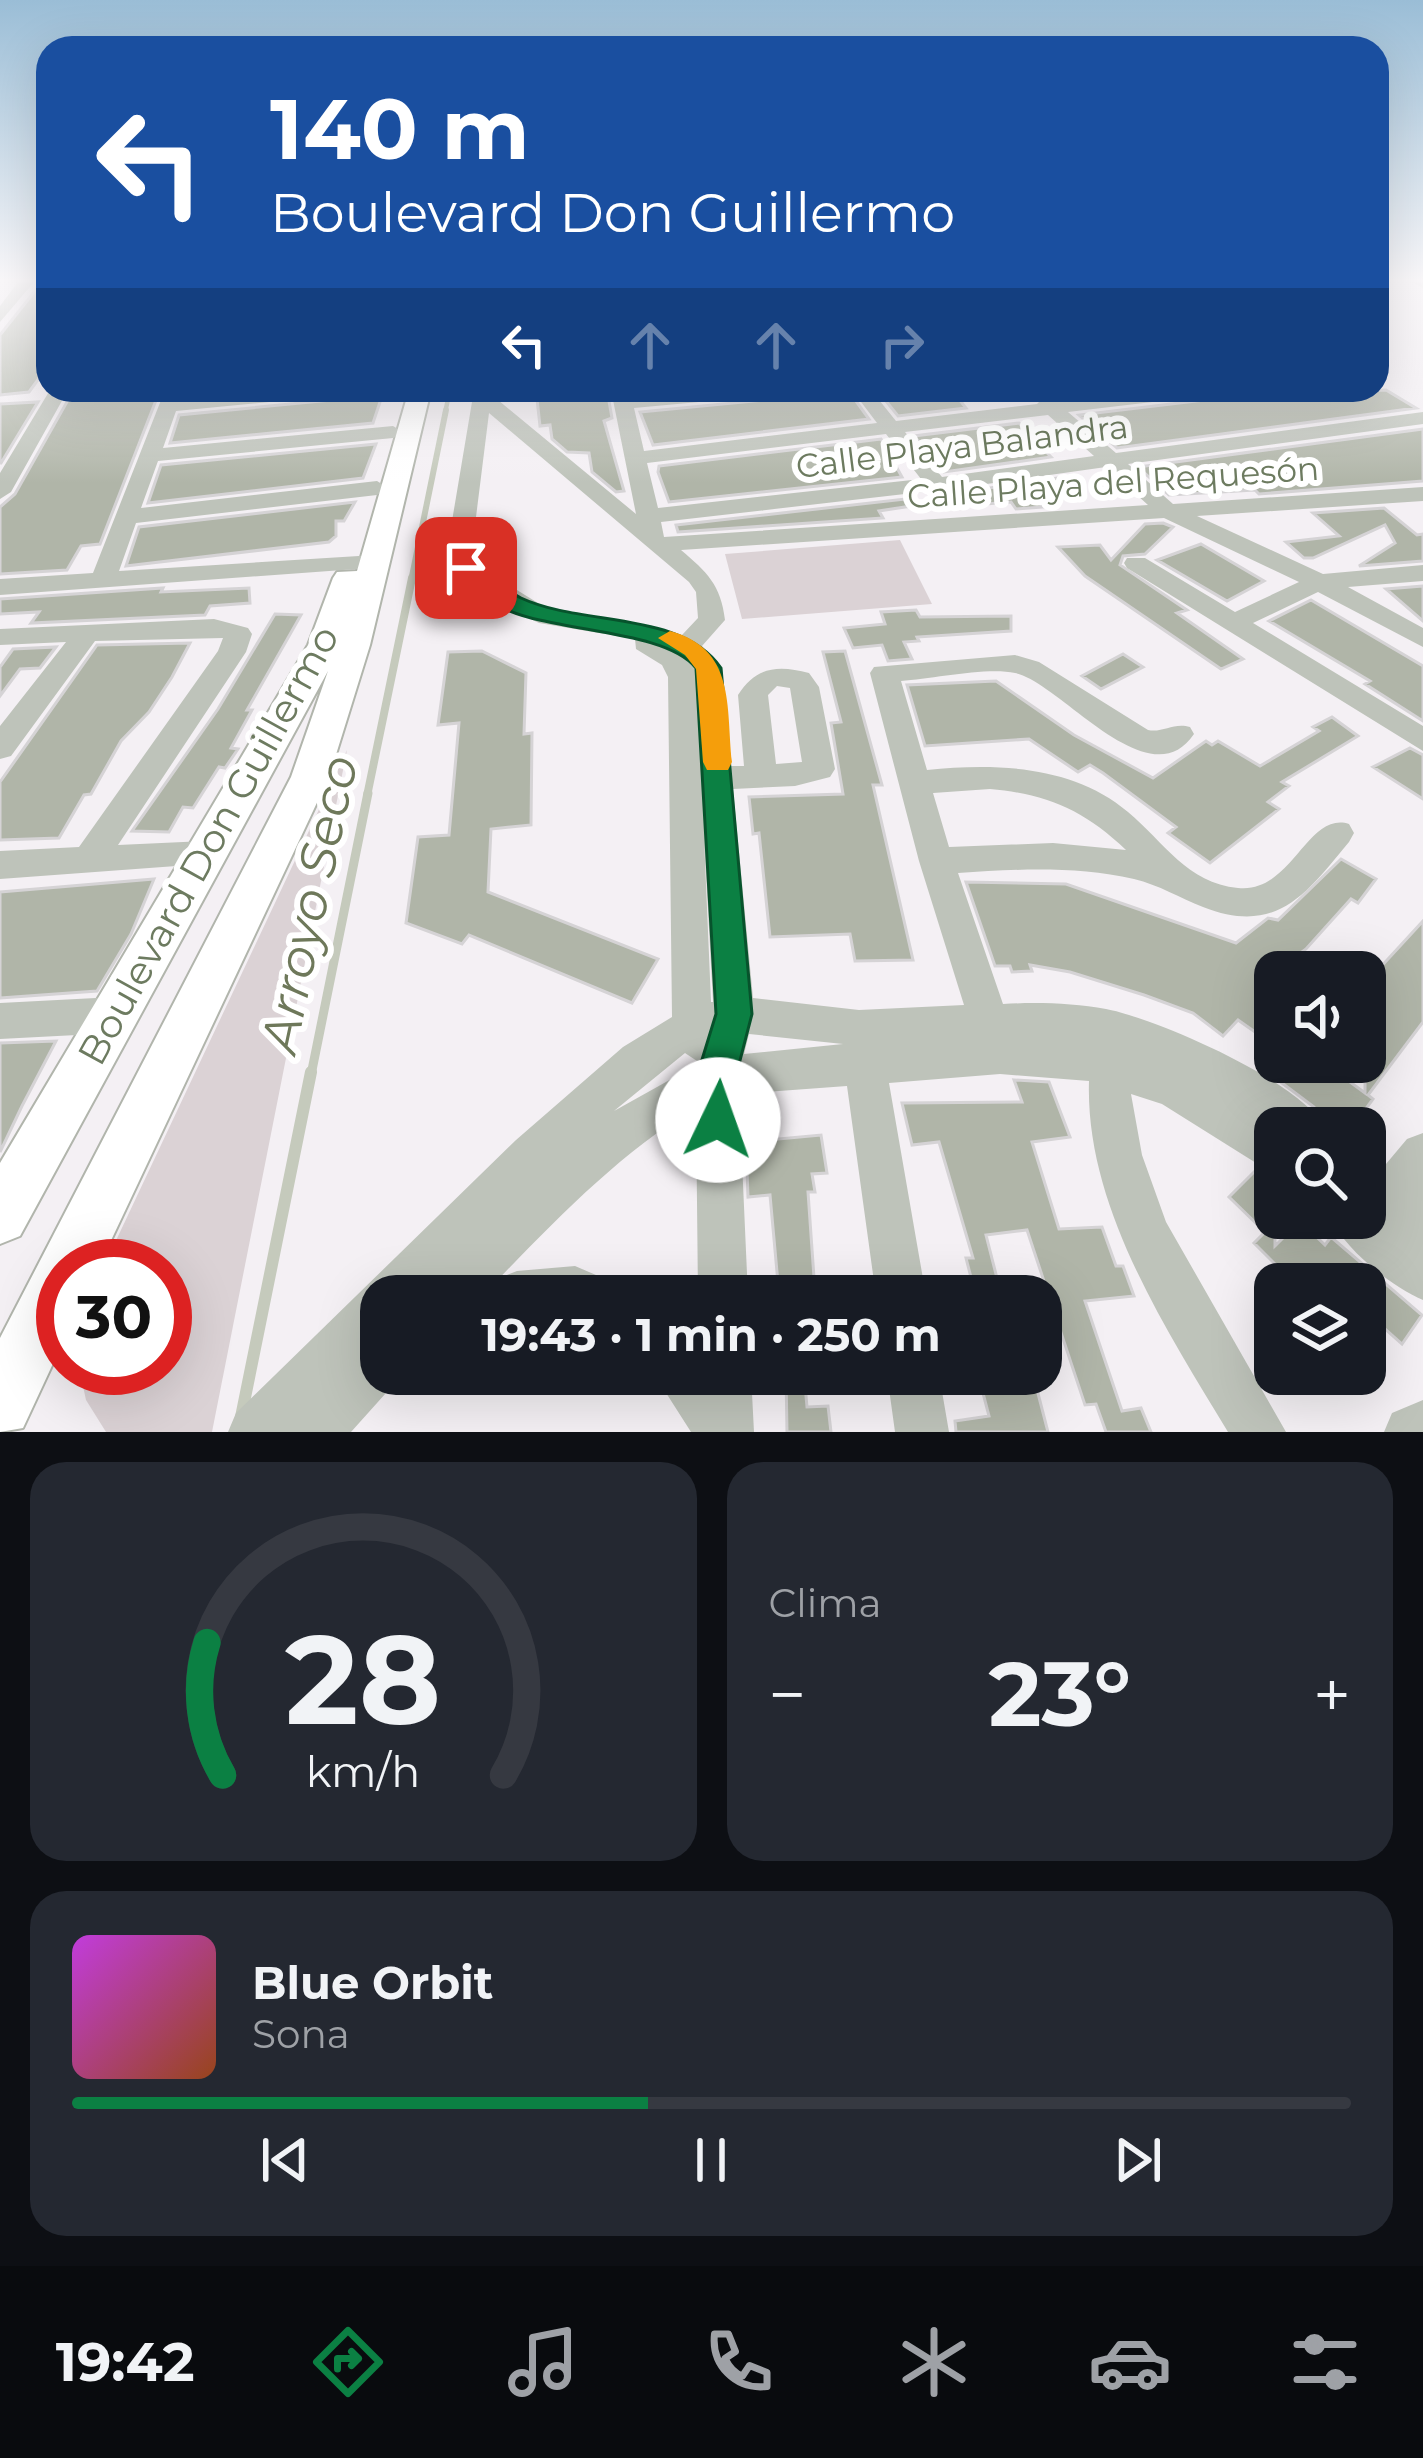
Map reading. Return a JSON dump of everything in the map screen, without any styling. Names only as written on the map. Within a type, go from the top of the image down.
[{"type":"main road","name":"Boulevard Don Guillermo","points":[[364,563],[377,488],[400,402]]},
{"type":"main road","name":"Boulevard Don Guillermo","points":[[81,1239],[310,777],[339,645],[417,402]]},
{"type":"main road","name":"Boulevard Don Guillermo","points":[[0,1216],[205,854],[339,645]]},
{"type":"main road","points":[[8,1412],[36,1343]]},
{"type":"street","points":[[0,492],[51,402]]},
{"type":"street","points":[[103,580],[169,402]]},
{"type":"street","points":[[481,402],[462,533],[466,568],[475,587],[493,605],[520,618],[554,629],[639,640],[709,668],[718,778],[713,1020]]},
{"type":"street","points":[[491,402],[589,491],[656,532],[698,577],[713,604],[712,620],[682,654],[682,677],[717,1076],[722,1275]]},
{"type":"street","points":[[623,402],[656,532]]},
{"type":"street","points":[[871,402],[970,526]]},
{"type":"street","points":[[1045,402],[1168,511],[1319,582],[1423,639]]},
{"type":"street","points":[[637,458],[1102,402]]},
{"type":"street","name":"Calle Playa Balandra","points":[[656,532],[937,484],[1423,418]]},
{"type":"street","points":[[1394,422],[1423,440]]},
{"type":"street","points":[[149,456],[393,432]]},
{"type":"street","points":[[127,517],[377,488]]},
{"type":"street","name":"Calle Playa del Requesón","points":[[656,532],[970,526],[1423,494]]},
{"type":"street","points":[[0,586],[364,563]]},
{"type":"street","points":[[1136,563],[1423,740]]},
{"type":"street","points":[[1234,623],[1319,582],[1423,572]]},
{"type":"street","points":[[0,637],[214,627],[238,634],[238,641],[88,860]]},
{"type":"street","points":[[0,748],[87,633]]},
{"type":"street","points":[[989,1022],[936,861],[884,673],[1016,664],[1140,740],[1162,743],[1179,734]]},
{"type":"street","points":[[718,778],[761,776]]},
{"type":"street","points":[[916,783],[1007,776],[1053,783],[1118,822],[1163,873]]},
{"type":"street","points":[[936,861],[1052,857],[1163,873],[1219,899],[1243,904],[1265,900],[1287,888],[1337,833]]},
{"type":"street","points":[[0,865],[205,854]]},
{"type":"street","points":[[0,1021],[115,1015]]},
{"type":"street","points":[[413,1275],[532,1156],[638,1061],[713,1020],[862,1047],[1000,1055],[1110,1046],[1222,1072],[1272,1107]]},
{"type":"street","points":[[470,1275],[616,1135],[682,1089],[717,1076],[989,1022],[1060,1022],[1110,1046],[1254,1138]]},
{"type":"street","points":[[1110,1046],[1111,1111],[1132,1190],[1189,1318],[1259,1432]]},
{"type":"street","points":[[862,1047],[898,1275]]},
{"type":"street","points":[[1386,1199],[1423,1154]]},
{"type":"street","points":[[1386,1208],[1423,1275]]},
{"type":"street","points":[[255,1432],[360,1327]]},
{"type":"street","points":[[314,1432],[360,1385]]},
{"type":"street","points":[[696,1395],[725,1432]]},
{"type":"street","points":[[725,1395],[725,1432]]},
{"type":"street","points":[[916,1395],[922,1432]]},
{"type":"street","points":[[1411,1432],[1423,1427]]},
{"type":"shaded area","points":[[900,540],[932,604],[742,619],[725,554]]},
{"type":"shaded area","points":[[347,750],[212,1432],[106,1432],[86,1400],[85,1395],[192,1395],[192,1239],[117,1239]]},
{"type":"building","points":[[0,349],[36,349],[36,382],[29,392],[0,395]]},
{"type":"building","points":[[1389,392],[1416,408],[1117,448],[1079,415],[1187,402],[1389,402]]},
{"type":"building","points":[[38,402],[1,463],[0,463],[0,404]]},
{"type":"building","points":[[67,402],[155,402],[100,544],[81,546],[67,570],[0,574],[0,507],[15,494]]},
{"type":"building","points":[[311,402],[380,402],[373,423],[170,443],[179,415]]},
{"type":"building","points":[[537,402],[609,402],[612,418],[604,421],[624,491],[616,492],[592,472],[589,453],[567,452],[552,439],[550,425],[540,426]]},
{"type":"building","points":[[743,402],[857,402],[869,419],[653,445],[640,412]]},
{"type":"building","points":[[887,402],[961,402],[966,408],[898,416]]},
{"type":"building","points":[[1019,423],[1051,457],[944,472],[914,436]]},
{"type":"building","points":[[1423,429],[1423,481],[1259,494],[1255,490],[1169,495],[1138,467]]},
{"type":"building","points":[[881,439],[902,477],[669,502],[658,472],[659,466]]},
{"type":"building","points":[[376,444],[363,478],[148,503],[161,465]]},
{"type":"building","points":[[1064,477],[1079,498],[1037,500],[1043,507],[1016,509],[1011,502],[960,506],[956,500],[956,493]]},
{"type":"building","points":[[914,498],[918,505],[879,511],[883,518],[678,532],[676,525]]},
{"type":"building","points":[[355,502],[344,521],[336,521],[336,536],[329,542],[126,566],[139,527]]},
{"type":"building","points":[[1384,508],[1417,535],[1423,534],[1423,561],[1359,566],[1395,543],[1385,525],[1313,558],[1304,558],[1286,542],[1339,536],[1313,513]]},
{"type":"building","points":[[1145,524],[1173,527],[1145,554],[1123,556],[1120,565],[1187,610],[1177,613],[1243,659],[1221,669],[1085,576],[1058,547],[1100,545],[1111,560]]},
{"type":"building","points":[[1201,544],[1264,581],[1227,601],[1157,560]]},
{"type":"building","points":[[1423,586],[1423,621],[1386,589]]},
{"type":"building","points":[[163,588],[161,592],[249,588],[250,603],[210,606],[205,615],[31,623],[39,612],[0,614],[0,599]]},
{"type":"building","points":[[1311,600],[1423,666],[1423,721],[1365,684],[1370,681],[1269,621]]},
{"type":"building","points":[[916,610],[920,617],[1011,616],[1011,631],[917,637],[919,641],[904,642],[912,659],[888,661],[882,645],[853,648],[844,628],[885,624],[881,612]]},
{"type":"building","points":[[275,614],[301,615],[247,710],[252,710],[231,748],[238,749],[225,768],[219,767],[193,808],[183,807],[169,832],[132,831],[218,709]]},
{"type":"building","points":[[190,643],[149,712],[121,741],[59,838],[0,840],[0,782],[97,645]]},
{"type":"building","points":[[56,647],[40,668],[20,669],[0,696],[0,667],[13,649]]},
{"type":"building","points":[[482,651],[526,673],[524,734],[532,733],[531,825],[491,829],[488,892],[658,959],[632,1003],[469,935],[462,944],[406,923],[418,837],[449,835],[459,723],[438,725],[448,652]]},
{"type":"building","points":[[845,651],[882,785],[873,785],[913,960],[855,961],[850,934],[770,937],[759,833],[753,834],[749,797],[843,794],[831,723],[841,722],[823,652]]},
{"type":"building","points":[[1123,654],[1143,667],[1101,689],[1082,676]]},
{"type":"building","points":[[996,681],[1074,735],[1153,778],[1206,741],[1212,745],[1218,741],[1260,766],[1319,731],[1313,727],[1332,717],[1358,736],[1282,782],[1289,786],[1268,802],[1279,809],[1210,863],[1168,833],[1176,827],[1103,773],[1090,765],[1078,772],[1029,739],[925,746],[907,685]]},
{"type":"building","points":[[1410,748],[1423,755],[1423,799],[1373,767]]},
{"type":"building","points":[[1341,859],[1376,879],[1358,903],[1351,899],[1303,951],[1254,951],[1254,1031],[1238,1020],[1223,1036],[1193,1013],[1070,972],[1030,965],[1032,971],[1012,972],[1010,966],[995,966],[966,882],[1066,884],[1236,943],[1268,918],[1278,920]]},
{"type":"building","points":[[154,879],[131,934],[97,991],[0,998],[0,892]]},
{"type":"building","points":[[1423,921],[1423,1022],[1386,1071],[1386,961]]},
{"type":"building","points":[[56,1041],[22,1106],[0,1152],[0,1043]]},
{"type":"building","points":[[1014,1080],[1049,1082],[1070,1137],[1032,1142],[1059,1229],[1102,1227],[1116,1266],[1123,1266],[1134,1296],[1085,1301],[1122,1411],[1141,1408],[1151,1432],[1106,1432],[1096,1404],[1085,1405],[1062,1336],[1062,1275],[1042,1275],[1027,1230],[986,1235],[996,1275],[970,1275],[966,1258],[973,1258],[939,1142],[912,1145],[902,1103],[1022,1102]]},
{"type":"building","points":[[1282,1083],[1351,1083],[1365,1093],[1365,1083],[1377,1083],[1368,1095],[1373,1099],[1367,1107],[1314,1107]]},
{"type":"building","points":[[821,1135],[827,1173],[812,1174],[815,1192],[808,1192],[814,1275],[777,1275],[770,1195],[748,1197],[746,1142]]},
{"type":"building","points":[[1254,1172],[1254,1221],[1229,1197]]},
{"type":"building","points":[[1275,1239],[1275,1246],[1282,1239],[1319,1239],[1325,1245],[1333,1239],[1361,1263],[1274,1263],[1254,1243]]},
{"type":"building","points":[[1386,1284],[1422,1315],[1402,1344],[1386,1330]]},
{"type":"building","points":[[786,1395],[806,1395],[807,1407],[828,1406],[831,1432],[787,1432]]},
{"type":"building","points":[[984,1395],[1038,1395],[1048,1432],[956,1432],[955,1421],[989,1416]]},
{"type":"waterway","name":"Arroyo Seco","points":[[445,413],[447,402]]},
{"type":"waterway","name":"Arroyo Seco","points":[[411,581],[446,410]]},
{"type":"waterway","name":"Arroyo Seco","points":[[367,796],[412,578]]},
{"type":"waterway","name":"Arroyo Seco","points":[[311,1075],[368,793]]},
{"type":"waterway","name":"Arroyo Seco","points":[[238,1432],[311,1072]]},
{"type":"slow traffic","points":[[670,638],[694,650],[709,668],[717,762]]},
{"type":"route","points":[[466,568],[511,602],[544,616],[672,639],[694,650],[709,668],[734,1014],[717,1076],[718,1120]]}]
